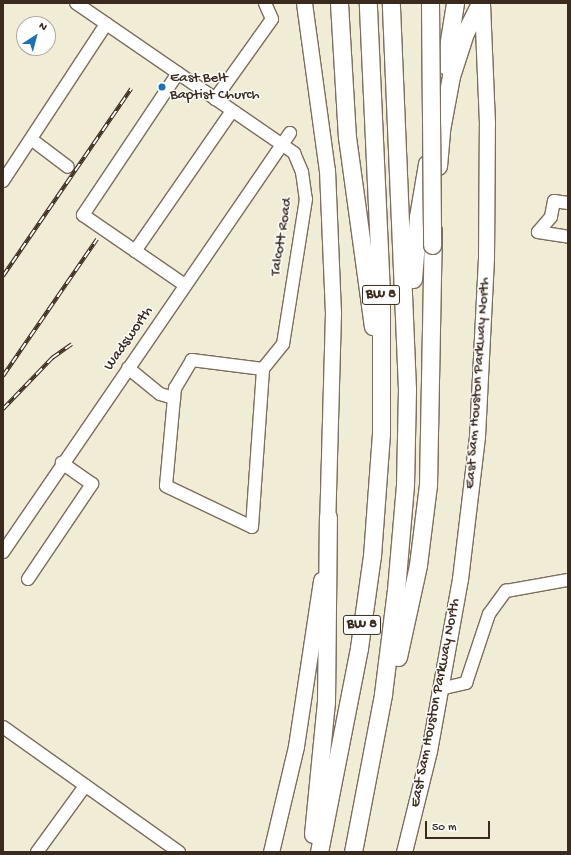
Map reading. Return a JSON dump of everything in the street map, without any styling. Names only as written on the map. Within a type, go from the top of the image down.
[{"type":"highway","points":[[339,3],[354,202],[382,395]]},
{"type":"highway","points":[[341,45],[348,3]]},
{"type":"highway","name":"BW 8","points":[[319,852],[351,694],[366,604],[376,512],[382,395],[378,195],[368,3]]},
{"type":"highway","name":"BW 8","points":[[353,852],[363,809],[383,694],[396,590],[404,492],[407,389],[391,3]]},
{"type":"highway","points":[[363,809],[422,540],[430,459],[432,245],[430,3]]},
{"type":"highway","points":[[407,389],[418,216],[455,3]]},
{"type":"highway","points":[[432,245],[441,130],[446,102],[458,54],[481,3]]},
{"type":"highway","points":[[310,852],[326,702],[328,517]]},
{"type":"main road","points":[[271,852],[296,746],[319,601],[328,517],[333,313],[327,170],[304,3]]},
{"type":"main road","name":"East Sam Houston Parkway North","points":[[404,852],[429,751],[460,579],[477,436],[486,257],[487,123],[481,3]]},
{"type":"lane","name":"Talcott Road","points":[[76,3],[90,7],[106,24],[294,154],[302,172],[306,198],[283,344],[263,369]]},
{"type":"lane","points":[[215,99],[272,19],[265,3]]},
{"type":"lane","points":[[3,181],[32,140],[106,24]]},
{"type":"lane","points":[[178,73],[83,215],[185,285]]},
{"type":"lane","points":[[135,251],[232,111]]},
{"type":"lane","name":"Wadsworth","points":[[3,552],[62,463],[290,133]]},
{"type":"lane","points":[[32,140],[68,167]]},
{"type":"lane","points":[[568,203],[554,201],[551,217],[538,232],[568,237]]},
{"type":"lane","points":[[192,360],[263,369],[252,527],[166,486],[174,398],[175,388],[192,360]]},
{"type":"lane","points":[[128,368],[160,394],[174,398]]},
{"type":"lane","points":[[28,579],[92,484],[62,463]]},
{"type":"lane","points":[[440,689],[466,683],[489,614],[506,591],[568,580]]},
{"type":"lane","points":[[3,727],[178,852]]},
{"type":"lane","points":[[37,852],[85,786]]},
{"type":"railway","points":[[3,276],[131,89]]},
{"type":"railway","points":[[3,376],[97,239]]},
{"type":"railway","points":[[3,409],[52,358],[72,344]]},
{"type":"place","name":"East Belt Baptist Church","points":[[162,87]]}]
